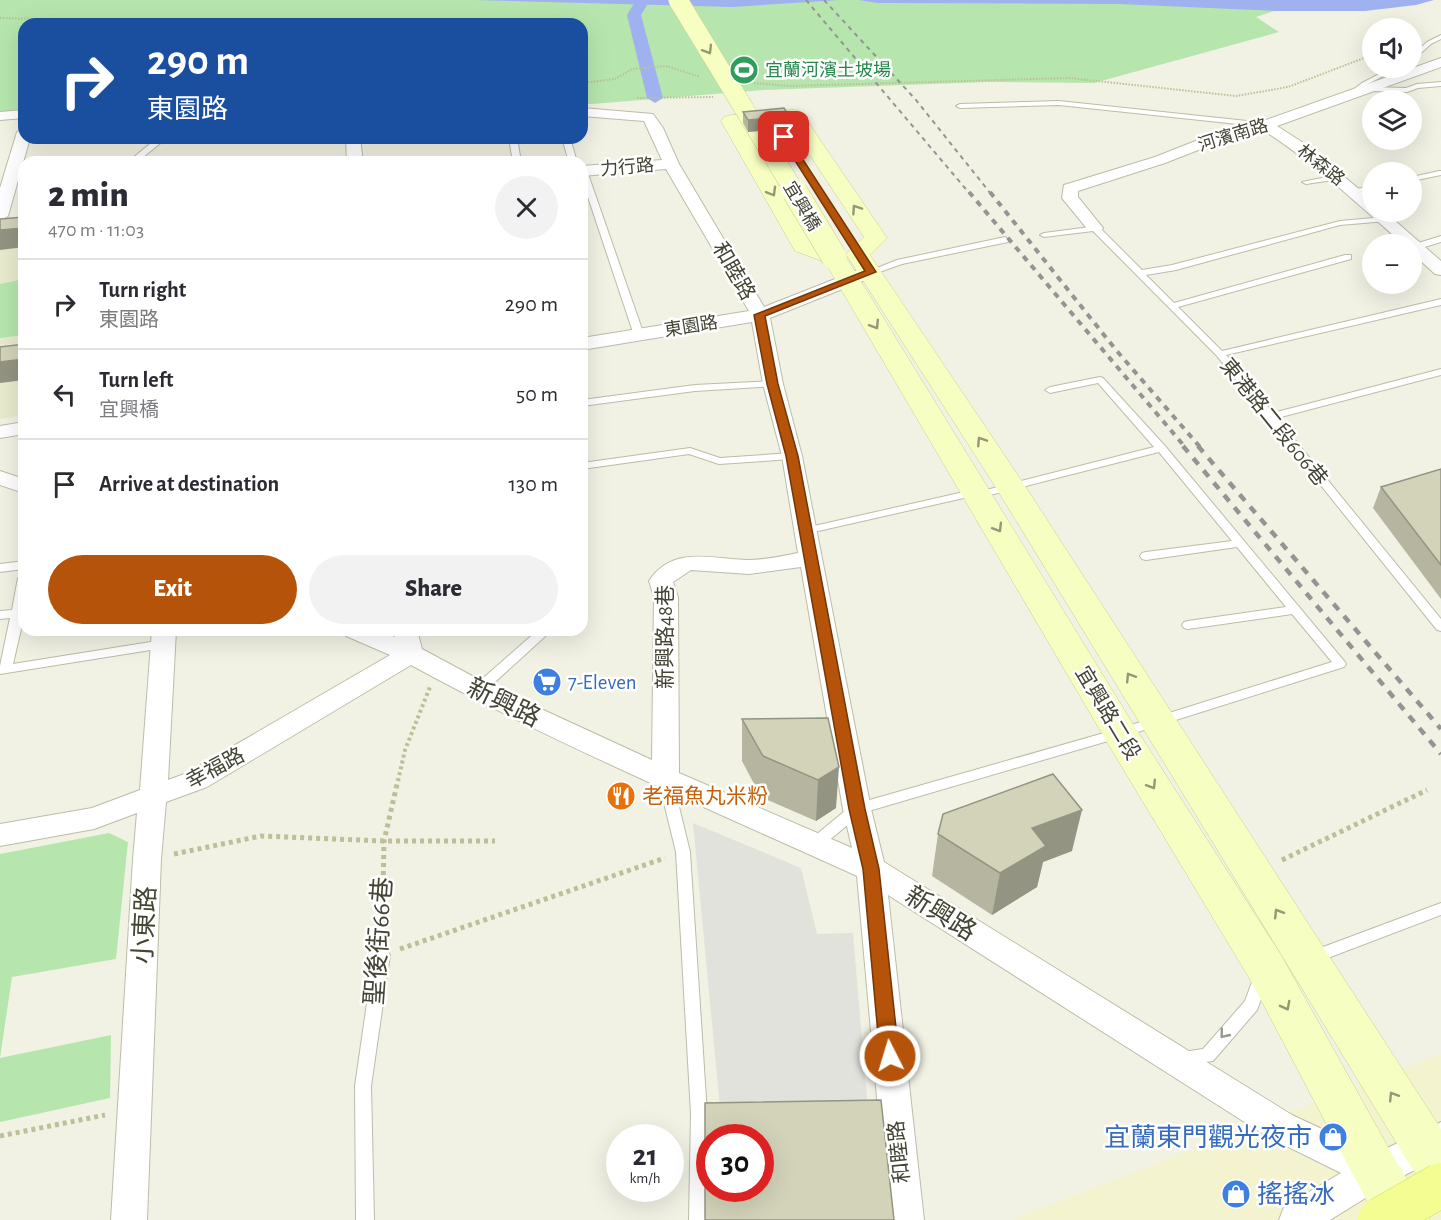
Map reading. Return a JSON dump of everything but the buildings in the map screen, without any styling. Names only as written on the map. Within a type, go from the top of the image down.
[{"type":"main road","points":[[1380,1220],[1421,1162]]},
{"type":"street","name":"宜興橋","points":[[678,0],[851,260]]},
{"type":"street","points":[[698,0],[793,132],[876,238],[851,260],[803,246],[731,121],[794,116],[793,132]]},
{"type":"street","name":"河濱南路","points":[[1095,228],[1070,198],[1070,188],[1160,160],[1236,130],[1266,125],[1441,62]]},
{"type":"street","name":"和睦路","points":[[588,112],[648,117],[656,128],[671,164],[759,315],[773,384],[792,456],[857,809],[871,869],[906,1220]]},
{"type":"street","points":[[0,116],[18,114]]},
{"type":"street","name":"林森路","points":[[1266,125],[1300,147],[1362,198]]},
{"type":"street","points":[[3,224],[5,180],[19,144]]},
{"type":"street","name":"力行路","points":[[588,171],[671,164]]},
{"type":"street","name":"林森路","points":[[1388,222],[1401,234]]},
{"type":"street","name":"林森路","points":[[1422,253],[1441,270]]},
{"type":"street","name":"東園路","points":[[588,343],[759,315],[851,260]]},
{"type":"street","name":"宜興路二段","points":[[851,260],[992,490],[1120,733],[1266,968],[1421,1162]]},
{"type":"street","points":[[0,432],[18,429]]},
{"type":"street","points":[[0,477],[18,484]]},
{"type":"street","name":"宜興路二段","points":[[992,490],[1158,721],[1307,959],[1421,1162]]},
{"type":"street","name":"新興路48巷","points":[[665,778],[666,597],[661,580],[674,567],[699,561],[749,567],[810,559]]},
{"type":"street","name":"新興路","points":[[382,636],[408,642],[438,670],[478,690],[665,778],[871,869],[1280,1126],[1421,1162]]},
{"type":"street","name":"小東路","points":[[129,1220],[147,859],[164,637]]},
{"type":"street","name":"幸福路","points":[[0,834],[94,818],[197,780],[408,642]]},
{"type":"street","points":[[1297,1220],[1421,1162]]},
{"type":"street","points":[[1405,1220],[1421,1162]]},
{"type":"lane","points":[[1422,50],[1441,37]]},
{"type":"lane","points":[[1371,89],[1407,90],[1441,77]]},
{"type":"lane","points":[[1346,97],[1376,78]]},
{"type":"lane","points":[[1417,86],[1441,84]]},
{"type":"lane","points":[[960,106],[1059,103],[1266,125]]},
{"type":"lane","points":[[140,156],[154,144]]},
{"type":"lane","points":[[1422,177],[1438,173]]},
{"type":"lane","points":[[1306,182],[1337,177]]},
{"type":"lane","points":[[588,188],[639,335]]},
{"type":"lane","points":[[1354,191],[1362,189]]},
{"type":"lane","points":[[1140,273],[1173,268],[1362,217]]},
{"type":"lane","points":[[1044,235],[1095,228]]},
{"type":"lane","name":"東港路二段606巷","points":[[1095,228],[1220,354],[1441,627]]},
{"type":"lane","points":[[1422,245],[1441,239]]},
{"type":"lane","name":"東園路","points":[[851,260],[900,262],[1005,240]]},
{"type":"lane","points":[[1172,306],[1348,257]]},
{"type":"lane","points":[[1220,354],[1441,302]]},
{"type":"lane","points":[[1271,417],[1441,372]]},
{"type":"lane","points":[[816,843],[857,809],[1120,733],[1340,664],[1161,448],[1100,380],[1050,390]]},
{"type":"lane","points":[[588,402],[695,388],[773,384]]},
{"type":"lane","points":[[805,531],[992,490],[1161,448]]},
{"type":"lane","points":[[588,465],[690,451],[719,461],[792,456]]},
{"type":"lane","points":[[1146,556],[1239,543]]},
{"type":"lane","points":[[0,568],[18,566]]},
{"type":"lane","points":[[1188,625],[1295,610]]},
{"type":"lane","points":[[0,615],[18,612]]},
{"type":"lane","points":[[18,622],[3,669],[164,637]]},
{"type":"lane","points":[[478,690],[539,636]]},
{"type":"lane","points":[[665,778],[683,852],[699,1114],[698,1220]]},
{"type":"lane","points":[[1172,1059],[1207,1056],[1251,1005],[1266,968],[1307,959],[1441,909]]},
{"type":"lane","name":"聖後街66巷","points":[[365,1220],[363,1086],[382,955]]},
{"type":"path","points":[[0,18],[18,18]]},
{"type":"path","points":[[754,83],[789,86],[1070,78],[1236,96],[1258,95],[1290,86],[1362,59]]},
{"type":"path","points":[[588,82],[615,79],[632,69],[666,66],[709,80]]},
{"type":"path","points":[[630,98],[714,98]]},
{"type":"path","name":"聖後街66巷","points":[[382,955],[384,841],[405,750],[438,670]]},
{"type":"path","points":[[1254,874],[1427,790]]},
{"type":"path","points":[[147,859],[261,836],[384,841],[495,841]]},
{"type":"path","points":[[382,955],[683,852]]},
{"type":"path","points":[[0,1136],[135,1108]]},
{"type":"shaded area","points":[[18,234],[18,416],[0,419],[0,236]]},
{"type":"shaded area","points":[[693,823],[801,868],[817,934],[853,933],[869,1122],[721,1119]]},
{"type":"shaded area","name":"宜蘭東門觀光夜市","points":[[1441,1054],[1441,1220],[1010,1220]]},
{"type":"green space","points":[[0,0],[1307,0],[1256,17],[1279,32],[1094,83],[987,82],[764,90],[592,104],[588,104],[588,18],[18,18],[18,111],[0,112]]},
{"type":"green space","points":[[18,280],[18,336],[0,338],[0,284]]},
{"type":"green space","points":[[109,833],[128,842],[116,959],[12,977],[0,1058],[0,854]]},
{"type":"green space","points":[[111,1035],[110,1098],[0,1122],[0,1058]]},
{"type":"water","points":[[474,0],[839,0],[733,7]]},
{"type":"water","points":[[859,0],[1434,0],[1416,5],[1365,11],[1275,11],[1118,4],[877,3]]},
{"type":"waterway","points":[[643,0],[634,15],[655,98]]},
{"type":"railway","points":[[806,0],[970,194]]},
{"type":"railway","points":[[824,0],[916,100],[991,194]]},
{"type":"railway","points":[[969,192],[1185,447]]},
{"type":"railway","points":[[990,192],[1116,350],[1200,447]]},
{"type":"railway","points":[[1183,446],[1441,754]]},
{"type":"railway","points":[[1198,446],[1441,729]]},
{"type":"place","name":"宜蘭河濱土坡場","points":[[744,70]]},
{"type":"place","name":"7-Eleven","points":[[547,682]]},
{"type":"place","name":"老福魚丸米粉","points":[[621,796]]},
{"type":"place","name":"宜蘭東門觀光夜市","points":[[1333,1137]]},
{"type":"place","name":"搖搖冰","points":[[1236,1194]]},
{"type":"route","points":[[784,137],[871,272],[759,315],[773,384],[792,456],[857,809],[871,869],[890,1056]]}]
